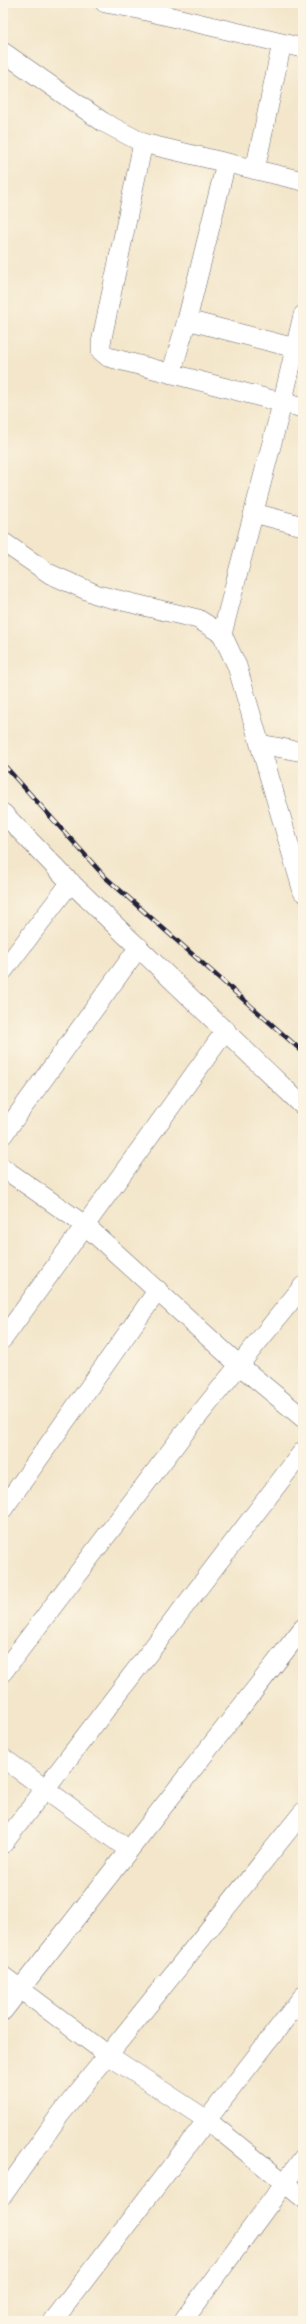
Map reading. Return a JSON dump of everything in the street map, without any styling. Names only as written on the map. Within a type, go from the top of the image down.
[{"type":"street","points":[[105,3],[138,9],[303,48]]},
{"type":"street","points":[[255,170],[282,43]]},
{"type":"street","points":[[3,52],[103,122],[143,143],[303,181]]},
{"type":"street","points":[[143,143],[101,343],[102,351],[108,357],[282,404],[303,408]]},
{"type":"street","points":[[171,374],[187,320],[226,163]]},
{"type":"street","points":[[222,634],[282,404],[303,315]]},
{"type":"street","points":[[187,320],[296,348]]},
{"type":"street","points":[[254,513],[303,526]]},
{"type":"street","points":[[3,542],[50,574],[98,595],[150,606],[198,619],[222,634],[237,666],[303,892]]},
{"type":"street","points":[[260,744],[303,752]]},
{"type":"street","points":[[3,813],[71,882],[303,1106]]},
{"type":"street","points":[[3,970],[71,882]]},
{"type":"street","points":[[3,1135],[139,947]]},
{"type":"street","points":[[3,1339],[226,1030]]},
{"type":"street","points":[[3,1168],[86,1226],[239,1365],[303,1418]]},
{"type":"street","points":[[3,1672],[182,1436],[303,1286]]},
{"type":"street","points":[[3,1509],[158,1290]]},
{"type":"street","points":[[3,1844],[303,1451]]},
{"type":"street","points":[[3,2011],[302,1633]]},
{"type":"street","points":[[3,1758],[129,1850]]},
{"type":"street","points":[[3,2195],[59,2116],[303,1812]]},
{"type":"street","points":[[3,1976],[108,2055],[207,2120],[303,2198]]},
{"type":"street","points":[[53,2321],[303,1996]]},
{"type":"street","points":[[183,2321],[303,2158]]},
{"type":"railway","points":[[3,764],[105,877],[303,1052]]}]
